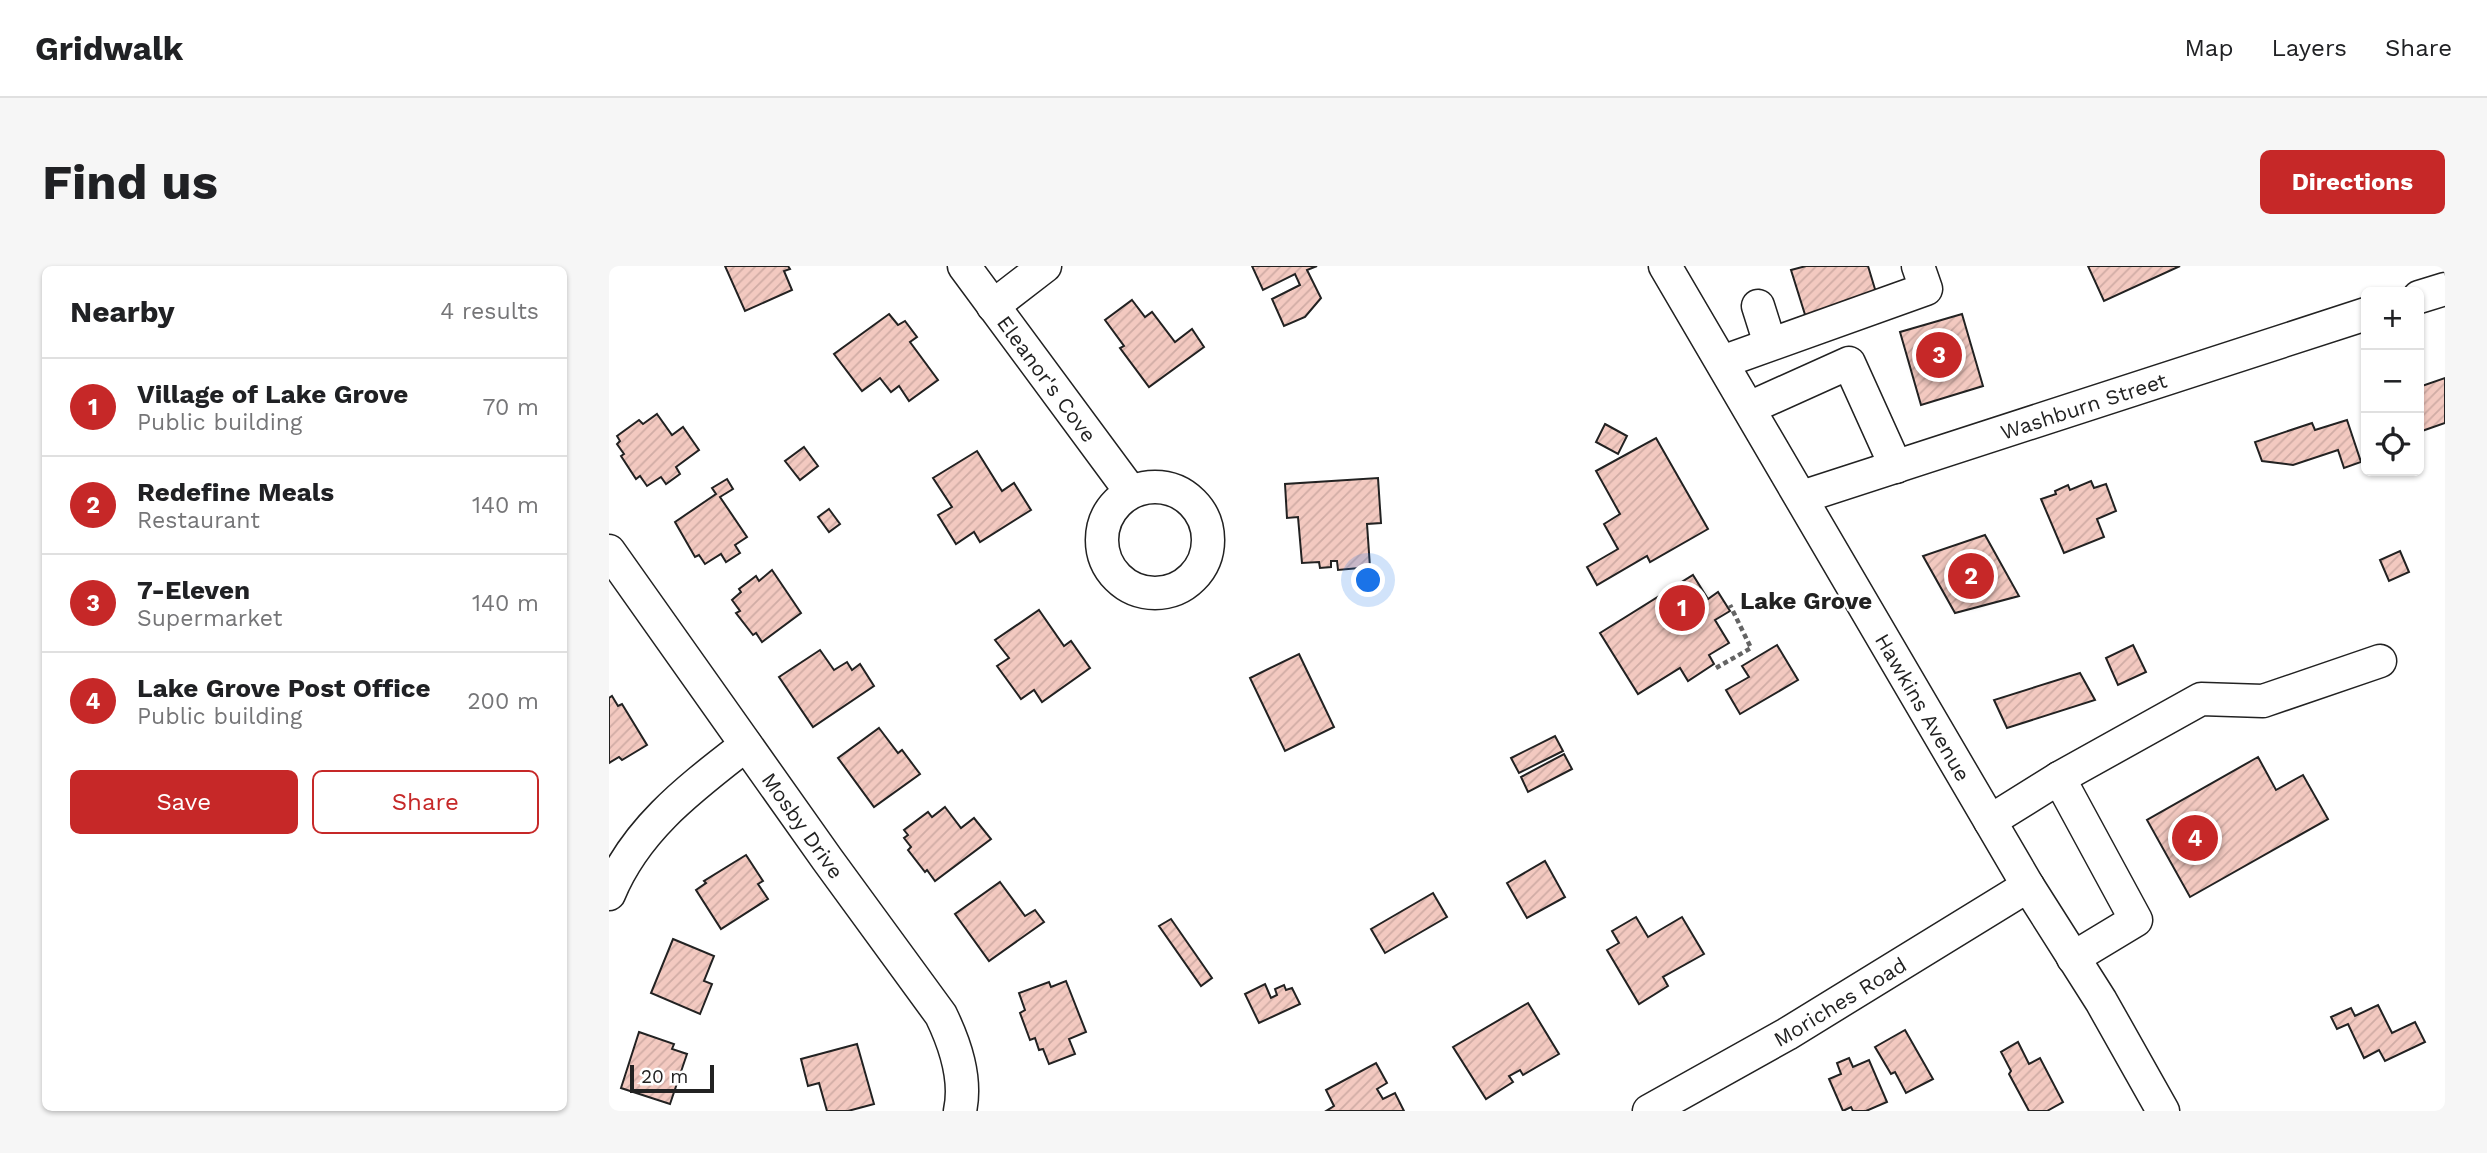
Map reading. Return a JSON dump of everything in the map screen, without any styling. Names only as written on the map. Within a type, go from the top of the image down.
[{"type":"street","name":"Eleanor's Cove","points":[[964,266],[1131,492]]},
{"type":"street","points":[[993,306],[1045,266]]},
{"type":"street","name":"Hawkins Avenue","points":[[1665,266],[2163,1111]]},
{"type":"street","points":[[1722,362],[1926,289],[1918,266]]},
{"type":"street","points":[[2424,295],[2445,289]]},
{"type":"street","points":[[1758,306],[1770,344]]},
{"type":"street","name":"Washburn Street","points":[[1802,498],[2361,316]]},
{"type":"street","points":[[1749,408],[1849,363],[1896,467]]},
{"type":"street","name":"Mosby Drive","points":[[609,551],[941,1015],[952,1039],[960,1070],[963,1098],[960,1111]]},
{"type":"street","points":[[1990,821],[2059,778],[2201,699],[2263,701],[2381,661]]},
{"type":"street","points":[[609,894],[628,855],[649,828],[691,788],[746,745]]},
{"type":"street","points":[[2059,778],[2136,920],[2073,958]]},
{"type":"street","name":"Moriches Road","points":[[1649,1111],[1787,1034],[2028,886]]},
{"type":"path","points":[[1716,668],[1751,648],[1730,605]]},
{"type":"building","points":[[725,266],[788,266],[790,269],[784,271],[792,290],[745,311]]},
{"type":"building","points":[[1252,266],[1317,266],[1307,270],[1321,298],[1305,317],[1284,326],[1272,299],[1300,285],[1295,274],[1263,290]]},
{"type":"building","points":[[1806,266],[1868,266],[1878,299],[1807,321],[1791,270]]},
{"type":"building","points":[[2088,266],[2180,266],[2104,301]]},
{"type":"building","points":[[1132,300],[1145,317],[1152,312],[1175,342],[1192,329],[1204,347],[1149,387],[1120,348],[1124,346],[1105,320]]},
{"type":"building","points":[[889,314],[898,325],[905,321],[917,337],[910,342],[938,380],[909,401],[899,386],[891,392],[880,378],[862,391],[834,354]]},
{"type":"building","points":[[1962,314],[1983,386],[1921,405],[1900,332]]},
{"type":"building","points":[[2445,378],[2445,423],[2424,430],[2424,413],[2424,385]]},
{"type":"building","points":[[657,414],[672,435],[683,427],[699,450],[676,467],[680,474],[666,484],[661,477],[647,486],[640,476],[636,479],[621,456],[624,454],[617,444],[620,441],[617,436],[639,420],[643,424]]},
{"type":"building","points":[[2347,420],[2361,462],[2344,468],[2338,450],[2293,465],[2262,461],[2255,442],[2312,423],[2315,430]]},
{"type":"building","points":[[1605,424],[1627,436],[1618,454],[1596,442]]},
{"type":"building","points":[[1656,438],[1708,529],[1650,562],[1647,556],[1597,585],[1587,567],[1618,549],[1604,524],[1620,514],[1596,471]]},
{"type":"building","points":[[804,447],[818,466],[800,480],[785,461]]},
{"type":"building","points":[[977,451],[1002,491],[1014,483],[1031,510],[980,542],[974,532],[956,544],[938,515],[952,507],[933,478]]},
{"type":"building","points":[[1378,478],[1381,523],[1367,524],[1370,567],[1338,570],[1337,561],[1331,561],[1331,567],[1320,568],[1319,562],[1302,563],[1298,517],[1287,518],[1285,484]]},
{"type":"building","points":[[727,479],[733,489],[720,497],[747,537],[735,545],[740,553],[726,562],[721,554],[705,564],[699,555],[695,557],[675,522],[716,494],[712,488]]},
{"type":"building","points":[[2091,481],[2094,488],[2106,484],[2116,511],[2097,519],[2104,537],[2064,553],[2041,499],[2056,494],[2055,491],[2068,485],[2070,490]]},
{"type":"building","points":[[829,509],[840,524],[829,532],[818,517]]},
{"type":"building","points":[[1985,535],[2019,596],[1955,613],[1923,556]]},
{"type":"building","points":[[2400,551],[2409,572],[2389,581],[2380,560]]},
{"type":"building","points":[[772,570],[801,613],[762,642],[736,613],[740,611],[732,600],[741,592],[739,589],[756,576],[759,581]]},
{"type":"building","points":[[1693,575],[1708,599],[1718,592],[1730,611],[1715,620],[1729,643],[1709,655],[1714,664],[1688,681],[1680,668],[1638,694],[1600,633]]},
{"type":"building","points":[[1039,610],[1064,646],[1071,641],[1090,668],[1042,702],[1034,690],[1021,699],[997,666],[1009,658],[995,640]]},
{"type":"building","points":[[1777,645],[1798,680],[1740,714],[1726,690],[1749,677],[1742,666]]},
{"type":"building","points":[[2133,645],[2146,672],[2118,685],[2106,658]]},
{"type":"building","points":[[820,650],[834,670],[847,662],[852,670],[860,664],[874,686],[813,727],[779,677]]},
{"type":"building","points":[[1299,654],[1334,727],[1285,751],[1250,678]]},
{"type":"building","points":[[2080,673],[2095,700],[2007,728],[1994,700]]},
{"type":"building","points":[[612,696],[618,706],[622,704],[647,745],[622,760],[619,757],[609,763],[609,698]]},
{"type":"building","points":[[879,728],[898,753],[902,750],[920,774],[874,807],[838,758]]},
{"type":"building","points":[[1555,736],[1563,751],[1519,773],[1511,758]]},
{"type":"building","points":[[1564,754],[1572,769],[1528,792],[1521,777]]},
{"type":"building","points":[[2258,757],[2276,790],[2303,775],[2328,819],[2190,897],[2147,820]]},
{"type":"building","points":[[945,807],[961,828],[974,818],[991,839],[935,881],[908,850],[911,847],[904,838],[908,835],[904,830],[928,812],[932,817]]},
{"type":"building","points":[[746,855],[763,881],[758,884],[768,899],[721,929],[696,890],[706,883],[704,881]]},
{"type":"building","points":[[1545,861],[1565,897],[1527,918],[1507,883]]},
{"type":"building","points":[[1000,882],[1025,916],[1035,910],[1044,922],[989,961],[955,914]]},
{"type":"building","points":[[1433,893],[1447,917],[1385,953],[1371,929]]},
{"type":"building","points":[[1636,917],[1648,937],[1682,917],[1704,954],[1663,977],[1668,986],[1639,1004],[1607,950],[1619,943],[1612,931]]},
{"type":"building","points":[[1171,919],[1212,978],[1201,986],[1159,926]]},
{"type":"building","points":[[673,939],[714,956],[704,981],[712,984],[700,1014],[651,993]]},
{"type":"building","points":[[1066,981],[1086,1032],[1069,1039],[1075,1054],[1049,1064],[1043,1049],[1039,1050],[1035,1038],[1030,1040],[1020,1013],[1025,1010],[1019,993],[1049,982],[1051,987]]},
{"type":"building","points":[[1265,984],[1271,998],[1277,995],[1275,989],[1284,985],[1286,990],[1292,988],[1300,1004],[1259,1023],[1245,994]]},
{"type":"building","points":[[1528,1003],[1559,1054],[1523,1075],[1520,1070],[1509,1076],[1513,1082],[1486,1099],[1453,1047]]},
{"type":"building","points":[[2378,1005],[2392,1033],[2415,1022],[2425,1042],[2385,1061],[2379,1050],[2364,1058],[2348,1024],[2337,1029],[2331,1017],[2351,1008],[2355,1016]]},
{"type":"building","points":[[1905,1030],[1933,1079],[1906,1093],[1895,1072],[1891,1074],[1875,1047]]},
{"type":"building","points":[[639,1032],[674,1044],[672,1049],[687,1054],[670,1104],[621,1088]]},
{"type":"building","points":[[2018,1042],[2029,1064],[2040,1058],[2063,1102],[2047,1111],[2029,1111],[2009,1074],[2011,1071],[2001,1052]]},
{"type":"building","points":[[857,1044],[874,1104],[848,1111],[827,1111],[819,1083],[808,1086],[801,1059]]},
{"type":"building","points":[[1849,1058],[1853,1067],[1869,1060],[1887,1102],[1866,1111],[1853,1111],[1851,1107],[1843,1111],[1829,1079],[1841,1074],[1837,1063]]},
{"type":"building","points":[[1376,1063],[1387,1083],[1377,1089],[1383,1099],[1395,1093],[1404,1111],[1326,1111],[1334,1106],[1326,1090]]},
{"type":"place","name":"7-Eleven","points":[[1939,355]]},
{"type":"place","name":"Redefine Meals","points":[[1971,576]]},
{"type":"place","name":"Village of Lake Grove","points":[[1682,608]]},
{"type":"place","name":"Lake Grove Post Office","points":[[2195,838]]},
{"type":"district","name":"Lake Grove","points":[[1806,601]]}]
